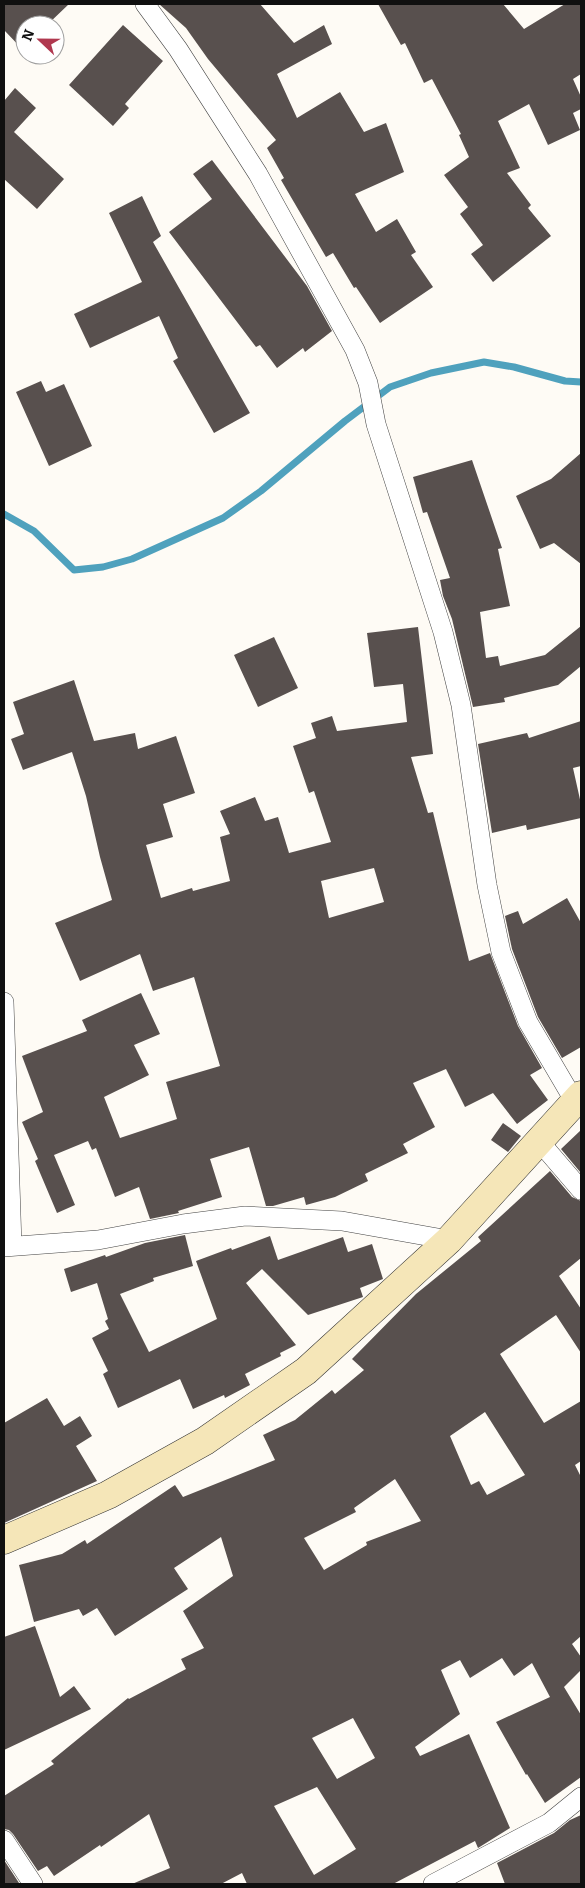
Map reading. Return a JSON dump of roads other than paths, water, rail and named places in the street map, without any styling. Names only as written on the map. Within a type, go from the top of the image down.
[{"type":"street","points":[[4,1540],[108,1496],[205,1441],[306,1371],[449,1240],[578,1098],[528,1022],[502,952],[487,884],[461,705],[443,632],[376,424],[368,383],[355,350],[258,174],[178,49],[145,4]]},
{"type":"street","points":[[4,1002],[8,1246],[98,1240],[182,1224],[246,1216],[342,1221],[449,1240]]},
{"type":"street","points":[[540,1141],[581,1190]]},
{"type":"street","points":[[432,1884],[549,1823],[581,1797]]},
{"type":"street","points":[[4,1840],[33,1884]]},
{"type":"waterway","points":[[4,514],[34,531],[74,570],[103,567],[132,559],[223,518],[261,491],[345,421],[390,387],[431,373],[484,362],[514,367],[565,381],[581,382]]}]
